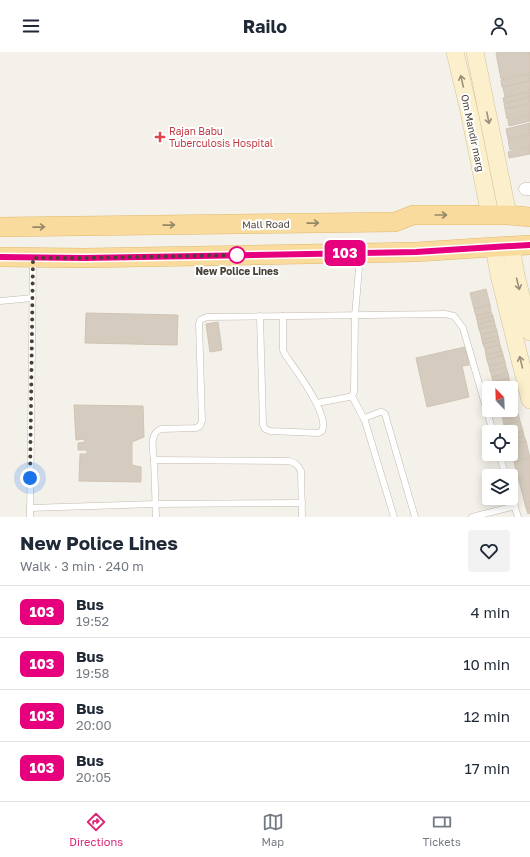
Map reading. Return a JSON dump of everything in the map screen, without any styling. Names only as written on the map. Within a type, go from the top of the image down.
[{"type":"main road","name":"Om Mandir marg","points":[[455,52],[469,111],[499,215]]},
{"type":"main road","name":"Om Mandir marg","points":[[475,52],[499,215]]},
{"type":"main road","name":"Mall Road","points":[[0,227],[395,222],[413,215],[499,215],[530,217]]},
{"type":"main road","points":[[0,257],[84,258],[416,252],[503,246],[530,246]]},
{"type":"main road","points":[[503,246],[516,275],[530,332]]},
{"type":"main road","points":[[503,246],[499,275],[530,400]]},
{"type":"lane","points":[[317,403],[349,398],[354,392],[355,316],[360,253]]},
{"type":"lane","points":[[30,517],[33,258]]},
{"type":"lane","points":[[0,301],[33,298]]},
{"type":"lane","points":[[156,517],[154,434],[160,429],[196,428],[200,426],[202,421],[199,324],[202,318],[445,314],[454,316],[463,328],[491,425]]},
{"type":"lane","points":[[260,316],[263,425],[265,429],[270,431],[318,433],[322,431],[324,423],[317,403],[283,350],[283,316]]},
{"type":"lane","points":[[352,396],[364,419],[394,517]]},
{"type":"lane","points":[[364,419],[380,412],[385,414],[416,517]]},
{"type":"lane","points":[[154,460],[294,462],[298,465],[301,471],[302,517]]},
{"type":"lane","points":[[30,508],[155,504],[302,503]]},
{"type":"lane","points":[[472,517],[515,506],[518,517]]},
{"type":"building","points":[[530,52],[530,73],[501,79],[496,53]]},
{"type":"building","points":[[530,74],[530,81],[502,87],[501,80]]},
{"type":"building","points":[[530,81],[530,91],[505,97],[503,87]]},
{"type":"building","points":[[530,92],[530,97],[504,103],[503,98]]},
{"type":"building","points":[[530,97],[530,103],[505,109],[504,104]]},
{"type":"building","points":[[530,104],[530,114],[507,119],[505,109]]},
{"type":"building","points":[[530,115],[530,121],[509,126],[508,120]]},
{"type":"building","points":[[530,123],[530,134],[508,139],[506,129]]},
{"type":"building","points":[[530,135],[530,146],[510,150],[508,140]]},
{"type":"building","points":[[530,147],[530,154],[509,158],[508,152]]},
{"type":"building","points":[[486,289],[490,305],[474,309],[470,293]]},
{"type":"building","points":[[490,305],[491,312],[476,316],[474,309]]},
{"type":"building","points":[[491,312],[493,316],[477,320],[476,316]]},
{"type":"building","points":[[86,313],[178,315],[177,345],[85,343]]},
{"type":"building","points":[[493,316],[494,320],[478,325],[477,320]]},
{"type":"building","points":[[494,320],[495,325],[479,329],[478,325]]},
{"type":"building","points":[[218,322],[222,350],[210,352],[206,324]]},
{"type":"building","points":[[495,325],[497,331],[481,335],[479,329]]},
{"type":"building","points":[[497,331],[498,336],[482,340],[481,335]]},
{"type":"building","points":[[498,336],[499,340],[483,344],[482,340]]},
{"type":"building","points":[[499,340],[500,345],[485,349],[483,344]]},
{"type":"building","points":[[500,345],[502,351],[486,355],[485,349]]},
{"type":"building","points":[[465,347],[469,365],[462,366],[469,397],[427,407],[416,358]]},
{"type":"building","points":[[502,351],[503,355],[487,360],[486,355]]},
{"type":"building","points":[[503,355],[505,362],[489,366],[487,360]]},
{"type":"building","points":[[505,362],[506,367],[490,371],[489,366]]},
{"type":"building","points":[[506,367],[508,373],[492,377],[490,371]]},
{"type":"building","points":[[508,373],[509,378],[493,381],[492,377]]},
{"type":"building","points":[[509,378],[510,381],[497,381]]},
{"type":"building","points":[[74,405],[143,406],[144,437],[132,442],[132,465],[141,467],[141,482],[79,481],[80,454],[87,454],[87,450],[78,450],[78,443],[85,442],[84,439],[76,440]]},
{"type":"building","points":[[518,414],[520,421],[504,425],[503,417],[518,417]]},
{"type":"building","points":[[520,421],[523,431],[518,433],[518,425],[504,425]]},
{"type":"building","points":[[523,431],[524,436],[518,437],[518,433]]},
{"type":"building","points":[[524,436],[526,441],[518,443],[518,437]]},
{"type":"building","points":[[526,441],[530,458],[518,461],[518,443]]},
{"type":"building","points":[[530,458],[530,502],[525,504],[518,477],[518,469],[516,469],[514,462]]},
{"type":"building","points":[[530,502],[530,508],[526,508],[525,504]]},
{"type":"building","points":[[526,508],[530,508],[530,513],[528,514]]},
{"type":"bus line","name":"103","points":[[0,257],[84,258],[416,252],[530,245]]},
{"type":"place","name":"Rajan Babu Tuberculosis Hospital","points":[[160,137]]},
{"type":"place","name":"New Police Lines","points":[[237,255]]},
{"type":"route","points":[[30,478],[33,258],[237,255]]}]
